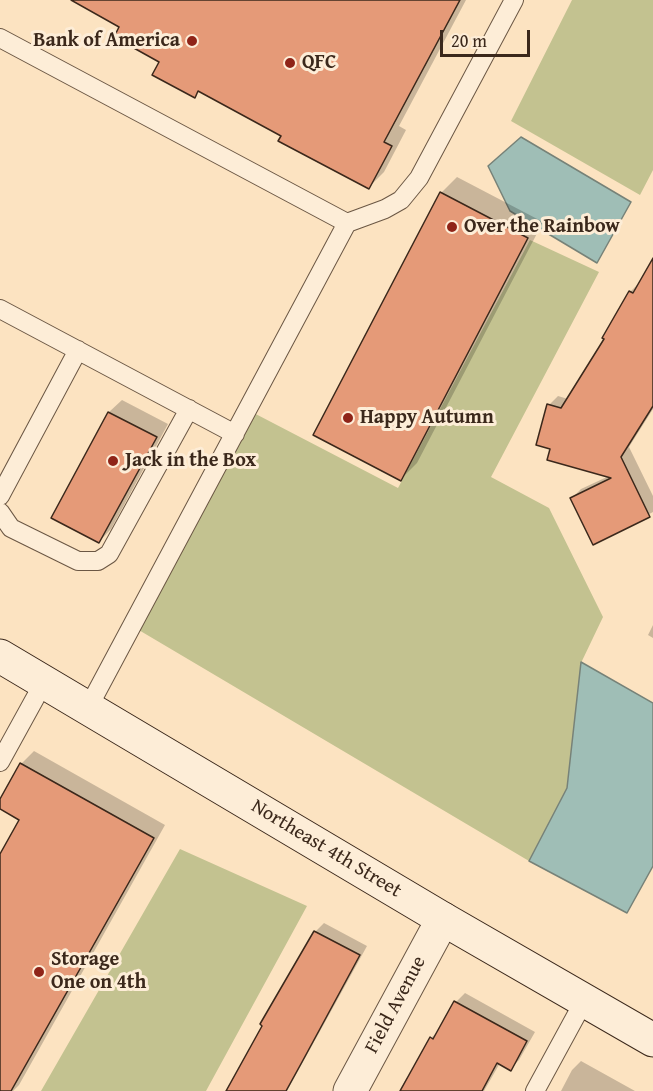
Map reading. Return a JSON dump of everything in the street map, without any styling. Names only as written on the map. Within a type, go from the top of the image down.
[{"type":"main road","name":"Northeast 4th Street","points":[[0,656],[442,919],[653,1040]]},
{"type":"main road","name":"Field Avenue","points":[[350,1091],[442,919]]},
{"type":"lane","points":[[88,708],[347,224],[401,200],[419,178],[514,0]]},
{"type":"lane","points":[[0,38],[347,224]]},
{"type":"lane","points":[[1,311],[235,434]]},
{"type":"lane","points":[[0,496],[78,350]]},
{"type":"lane","points":[[0,512],[11,528],[78,561],[98,561],[109,554],[189,410]]},
{"type":"lane","points":[[0,762],[44,682]]},
{"type":"lane","points":[[535,1091],[584,1001]]},
{"type":"shaded area","points":[[572,0],[653,0],[653,170],[640,195],[511,121]]},
{"type":"shaded area","points":[[530,240],[599,272],[491,477],[549,508],[603,617],[581,663],[567,788],[529,861],[132,626],[248,410],[398,488]]},
{"type":"shaded area","points":[[180,849],[307,906],[206,1091],[41,1091]]},
{"type":"water","points":[[521,137],[631,202],[597,263],[510,211],[488,166]]},
{"type":"water","points":[[581,662],[653,703],[653,866],[627,913],[529,861],[567,788]]},
{"type":"building","points":[[71,0],[460,0],[384,142],[392,146],[369,189],[278,141],[281,136],[198,91],[195,98],[152,75],[159,62],[114,37],[119,27]]},
{"type":"building","points":[[440,192],[528,238],[401,481],[313,435]]},
{"type":"building","points":[[653,258],[653,406],[621,457],[650,517],[593,545],[570,498],[611,478],[547,460],[550,449],[536,445],[547,404],[561,408],[604,339],[602,338],[629,291],[633,293]]},
{"type":"building","name":"Jack in the Box","points":[[108,412],[157,437],[99,543],[51,518]]},
{"type":"building","name":"Storage One on 4th","points":[[20,763],[154,838],[11,1091],[0,1091],[0,854],[19,820],[0,809],[0,799]]},
{"type":"building","points":[[314,931],[360,955],[302,1062],[286,1091],[226,1091],[262,1026],[260,1024]]},
{"type":"building","points":[[454,1001],[527,1041],[511,1071],[497,1063],[482,1091],[400,1091],[430,1037],[433,1039]]},
{"type":"place","name":"Bank of America","points":[[192,41]]},
{"type":"place","name":"QFC","points":[[290,63]]},
{"type":"place","name":"Over the Rainbow","points":[[452,227]]},
{"type":"place","name":"Happy Autumn","points":[[348,418]]},
{"type":"place","name":"Jack in the Box","points":[[113,461]]},
{"type":"place","name":"Storage One on 4th","points":[[39,972]]}]
